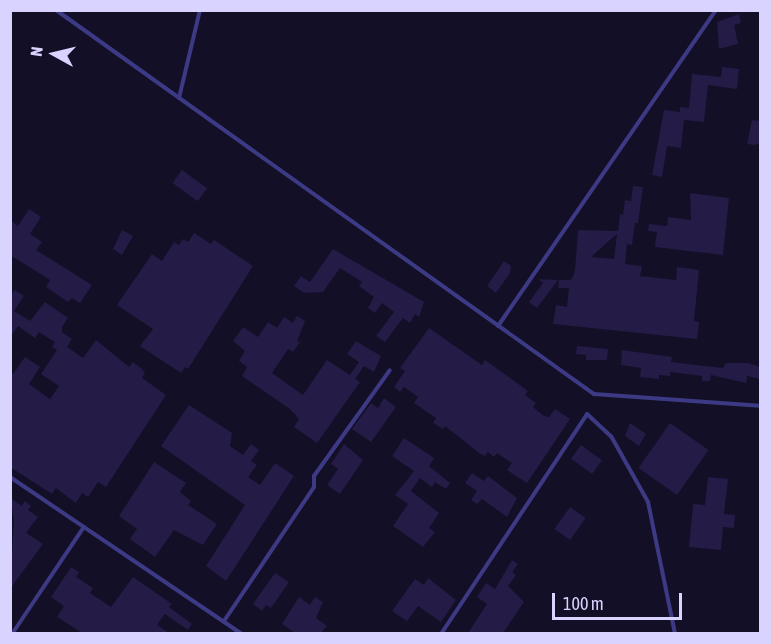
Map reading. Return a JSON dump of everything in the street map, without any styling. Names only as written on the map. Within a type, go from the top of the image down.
[{"type":"lane","points":[[56,10],[594,394],[760,406]]},
{"type":"lane","points":[[179,98],[200,10]]},
{"type":"lane","points":[[498,326],[716,10]]},
{"type":"lane","points":[[224,621],[314,487],[314,476],[390,370]]},
{"type":"lane","points":[[441,633],[587,414],[611,436],[648,502],[675,633]]},
{"type":"lane","points":[[10,477],[242,633]]},
{"type":"lane","points":[[12,633],[84,527]]},
{"type":"building","points":[[739,14],[741,23],[734,25],[738,44],[719,49],[717,22]]},
{"type":"building","points":[[722,67],[739,69],[737,89],[708,85],[704,122],[684,120],[681,148],[667,146],[662,177],[652,175],[664,110],[680,112],[680,107],[689,108],[692,74],[721,77]]},
{"type":"building","points":[[752,120],[760,121],[760,143],[755,145],[747,144]]},
{"type":"building","points":[[182,170],[207,188],[198,201],[173,183]]},
{"type":"building","points":[[633,186],[643,187],[638,223],[635,223],[632,245],[627,244],[625,264],[642,266],[640,276],[676,280],[677,267],[699,270],[694,321],[699,322],[697,339],[553,324],[556,305],[567,307],[569,288],[558,288],[559,280],[571,280],[575,271],[578,230],[618,231],[625,200],[631,201]],"holes":[[[617,234],[614,259],[591,257]]]},
{"type":"building","points":[[690,193],[729,198],[723,255],[655,247],[657,232],[648,231],[649,224],[667,226],[668,217],[691,220]]},
{"type":"building","points":[[29,209],[41,217],[30,234],[42,242],[36,250],[92,285],[80,303],[72,298],[68,302],[46,287],[50,280],[10,255],[10,220],[18,226]]},
{"type":"building","points":[[122,230],[133,236],[122,255],[113,249]]},
{"type":"building","points":[[194,233],[211,244],[214,240],[253,266],[188,369],[185,367],[181,373],[140,346],[153,329],[117,305],[152,254],[162,261],[174,242],[179,245],[183,239],[188,242]]},
{"type":"building","points":[[333,249],[424,302],[419,317],[415,314],[410,323],[403,318],[385,342],[376,336],[394,312],[382,303],[375,313],[368,308],[374,297],[359,286],[362,282],[340,268],[323,292],[304,293],[294,286],[301,276],[310,282]]},
{"type":"building","points":[[504,261],[511,266],[510,273],[496,293],[487,286]]},
{"type":"building","points":[[538,279],[558,280],[537,308],[529,302],[543,283]]},
{"type":"building","points":[[15,290],[24,296],[14,311],[30,321],[45,302],[68,318],[62,327],[62,332],[72,339],[67,347],[83,358],[96,340],[129,367],[133,362],[141,368],[145,373],[142,378],[166,395],[106,487],[98,482],[88,497],[82,493],[76,503],[56,488],[52,494],[10,467],[10,372],[13,374],[25,357],[40,367],[29,384],[50,399],[59,386],[41,374],[57,350],[52,347],[55,342],[39,332],[35,338],[18,326],[10,337],[10,296]]},
{"type":"building","points":[[297,316],[305,321],[297,341],[300,342],[293,352],[288,349],[272,373],[303,395],[327,360],[350,375],[359,362],[347,354],[356,341],[381,356],[374,372],[364,366],[355,379],[360,382],[317,443],[294,427],[299,419],[290,409],[242,376],[247,367],[239,361],[245,351],[233,341],[243,327],[258,337],[268,322],[277,328],[284,317],[293,323]]},
{"type":"building","points":[[429,328],[482,365],[485,360],[528,391],[525,395],[536,403],[533,407],[544,416],[549,417],[555,409],[570,419],[527,483],[507,470],[512,463],[497,453],[494,457],[488,452],[485,456],[479,453],[445,426],[443,429],[433,423],[436,418],[414,403],[418,397],[404,387],[400,392],[394,387],[405,371],[400,368]]},
{"type":"building","points":[[577,346],[608,349],[607,360],[586,360],[586,355],[576,354]]},
{"type":"building","points":[[622,350],[672,357],[671,362],[723,368],[726,363],[748,363],[760,367],[760,379],[747,376],[746,383],[711,375],[710,381],[702,381],[702,376],[670,372],[670,376],[659,375],[659,379],[640,377],[641,368],[621,365]]},
{"type":"building","points":[[384,398],[396,407],[371,442],[352,429],[371,403],[378,408]]},
{"type":"building","points":[[189,405],[232,433],[230,446],[243,455],[251,444],[259,450],[251,461],[257,465],[248,477],[260,485],[275,463],[294,476],[226,581],[206,566],[245,505],[161,446]]},
{"type":"building","points":[[630,423],[646,434],[639,446],[625,436]]},
{"type":"building","points":[[670,423],[709,450],[677,495],[638,468]]},
{"type":"building","points":[[404,438],[434,458],[429,466],[450,483],[446,489],[435,482],[432,487],[420,478],[411,491],[439,513],[429,528],[435,532],[423,547],[393,526],[408,504],[395,495],[414,471],[392,456]]},
{"type":"building","points":[[344,444],[363,460],[340,494],[327,485],[338,469],[331,464]]},
{"type":"building","points":[[581,445],[602,460],[592,474],[571,459]]},
{"type":"building","points":[[154,462],[186,483],[180,492],[191,501],[188,505],[217,524],[203,545],[174,530],[155,557],[130,539],[137,529],[119,516]]},
{"type":"building","points":[[472,473],[484,481],[488,476],[517,498],[507,517],[482,499],[477,504],[471,500],[477,491],[465,483]]},
{"type":"building","points":[[708,477],[728,479],[724,514],[735,515],[734,528],[723,527],[721,550],[689,547],[693,504],[705,505]]},
{"type":"building","points":[[10,498],[22,506],[25,501],[31,506],[28,510],[38,517],[26,533],[43,544],[10,589],[14,519]]},
{"type":"building","points":[[570,507],[586,518],[570,540],[555,529]]},
{"type":"building","points":[[512,560],[518,564],[512,572],[516,575],[508,586],[524,602],[503,633],[468,633],[487,604],[477,597],[486,583],[495,589]]},
{"type":"building","points":[[71,567],[79,572],[76,577],[93,588],[90,593],[111,607],[133,577],[172,604],[169,607],[192,624],[188,630],[165,614],[157,625],[169,633],[82,633],[57,617],[64,606],[51,597]]},
{"type":"building","points":[[275,573],[289,582],[271,608],[266,605],[262,611],[253,604]]},
{"type":"building","points":[[428,578],[456,600],[441,622],[418,606],[407,621],[392,611],[415,579],[424,585]]},
{"type":"building","points":[[299,597],[310,605],[315,597],[323,602],[316,618],[327,626],[321,633],[295,633],[282,624]]}]
